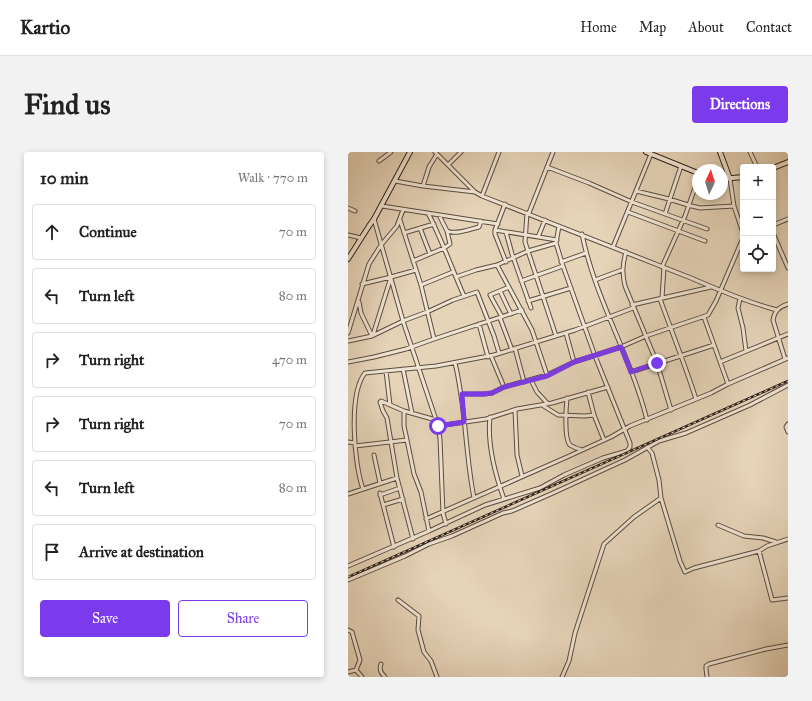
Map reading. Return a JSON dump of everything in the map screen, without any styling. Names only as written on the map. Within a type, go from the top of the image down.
[{"type":"street","points":[[379,161],[391,152]]},
{"type":"street","points":[[348,259],[360,238],[382,206],[410,152]]},
{"type":"street","points":[[448,165],[461,152]]},
{"type":"street","points":[[482,196],[499,152]]},
{"type":"street","points":[[553,152],[528,213],[525,236],[528,251],[556,336]]},
{"type":"street","points":[[646,152],[692,171]]},
{"type":"street","points":[[720,152],[730,179],[734,206],[740,224]]},
{"type":"street","points":[[750,152],[756,164]]},
{"type":"street","points":[[423,186],[429,167],[436,153],[482,196],[582,234],[710,287],[754,304],[777,310]]},
{"type":"street","points":[[613,247],[651,154]]},
{"type":"street","points":[[776,167],[788,162]]},
{"type":"street","points":[[665,214],[681,166]]},
{"type":"street","points":[[547,167],[632,202],[707,229]]},
{"type":"street","points":[[730,179],[740,177]]},
{"type":"street","points":[[395,181],[476,192]]},
{"type":"street","points":[[636,191],[700,208],[734,206]]},
{"type":"street","points":[[692,195],[679,231],[663,267],[661,298],[670,328],[682,356],[696,399]]},
{"type":"street","points":[[505,204],[495,230],[496,238],[506,262]]},
{"type":"street","points":[[382,206],[498,224]]},
{"type":"street","points":[[348,209],[355,211]]},
{"type":"street","points":[[348,332],[369,264],[400,220],[403,210]]},
{"type":"street","points":[[628,212],[706,241]]},
{"type":"street","points":[[428,213],[464,296]]},
{"type":"street","points":[[413,261],[450,244],[451,241],[439,214]]},
{"type":"street","points":[[374,219],[403,321],[438,426],[440,439],[443,513],[446,524]]},
{"type":"street","points":[[776,224],[788,219]]},
{"type":"street","points":[[400,220],[421,285],[434,338]]},
{"type":"street","points":[[538,237],[545,220]]},
{"type":"street","points":[[447,232],[458,232],[479,227],[481,221]]},
{"type":"street","points":[[404,233],[434,224]]},
{"type":"street","points":[[348,566],[394,548],[485,505],[540,488],[564,475],[603,458],[627,451],[630,447],[630,443],[595,356],[561,262],[556,242],[559,226]]},
{"type":"street","points":[[420,228],[430,254]]},
{"type":"street","points":[[495,230],[538,237],[556,242]]},
{"type":"street","points":[[506,232],[513,259],[531,308]]},
{"type":"street","points":[[348,234],[360,238]]},
{"type":"street","points":[[582,234],[586,254],[595,280],[631,372],[647,420]]},
{"type":"street","points":[[774,236],[788,268]]},
{"type":"street","points":[[456,277],[506,262],[528,251],[556,242]]},
{"type":"street","points":[[462,394],[492,393],[504,387],[547,376],[574,362],[621,347],[646,336],[708,316],[740,245]]},
{"type":"street","points":[[626,252],[622,270],[625,286],[657,363],[671,410]]},
{"type":"street","points":[[561,262],[586,254]]},
{"type":"street","points":[[497,265],[532,330],[547,376]]},
{"type":"street","points":[[521,281],[563,266]]},
{"type":"street","points":[[362,284],[391,278],[416,270]]},
{"type":"street","points":[[595,280],[622,270]]},
{"type":"street","points":[[421,285],[453,272]]},
{"type":"street","points":[[372,336],[391,278]]},
{"type":"street","points":[[509,287],[491,294],[490,297],[501,317],[524,382]]},
{"type":"street","points":[[363,489],[359,474],[355,445],[354,404],[362,376],[365,373],[455,363],[500,354],[609,318],[633,306],[710,287]]},
{"type":"street","points":[[528,301],[571,288]]},
{"type":"street","points":[[500,291],[512,314]]},
{"type":"street","points":[[348,341],[372,336],[403,321],[464,296],[479,292],[500,354]]},
{"type":"street","points":[[359,298],[361,313],[372,336]]},
{"type":"street","points":[[740,298],[738,308],[743,328],[746,351]]},
{"type":"street","points":[[426,519],[443,513],[499,486],[604,440],[630,426],[711,393],[786,358],[773,320],[774,313],[780,307],[788,304]]},
{"type":"street","points":[[348,362],[412,347],[434,338],[522,310]]},
{"type":"street","points":[[704,317],[728,384]]},
{"type":"street","points":[[479,324],[489,356],[504,387]]},
{"type":"street","points":[[566,333],[574,362]]},
{"type":"street","points":[[720,362],[788,334]]},
{"type":"street","points":[[631,372],[714,345]]},
{"type":"street","points":[[455,363],[462,394],[471,483],[474,498]]},
{"type":"street","points":[[403,369],[412,413]]},
{"type":"street","points":[[386,370],[390,405]]},
{"type":"street","points":[[531,380],[537,392],[548,404]]},
{"type":"street","points":[[348,580],[405,556],[428,544],[452,536],[503,513],[512,511],[554,493],[625,460],[659,441],[698,428],[750,405],[788,384]]},
{"type":"street","points":[[438,426],[490,417],[515,410],[548,404],[608,387]]},
{"type":"street","points":[[588,392],[594,415],[604,440]]},
{"type":"street","points":[[566,398],[568,442],[570,445],[582,450]]},
{"type":"street","points":[[413,539],[397,478],[387,418],[380,402],[381,401],[404,411],[436,420]]},
{"type":"street","points":[[542,405],[558,415],[594,415]]},
{"type":"street","points":[[515,410],[517,455],[522,476]]},
{"type":"street","points":[[404,411],[404,426],[414,474],[421,492],[429,531]]},
{"type":"street","points":[[490,417],[489,425],[491,446],[499,486],[504,499]]},
{"type":"street","points":[[788,424],[786,427],[788,432]]},
{"type":"street","points":[[348,442],[355,445],[407,440]]},
{"type":"street","points":[[648,447],[652,453],[659,480],[661,498],[680,561],[685,572],[694,568],[759,551],[776,542],[788,539]]},
{"type":"street","points":[[374,456],[380,483]]},
{"type":"street","points":[[348,494],[397,478]]},
{"type":"street","points":[[394,548],[380,494],[400,488]]},
{"type":"street","points":[[562,677],[569,661],[575,633],[604,544],[634,517],[661,498]]},
{"type":"street","points":[[383,505],[402,499]]},
{"type":"street","points":[[718,526],[744,536],[763,538],[776,542]]},
{"type":"street","points":[[759,551],[772,600],[788,598]]},
{"type":"street","points":[[398,600],[419,616],[418,630],[424,652],[431,660],[438,677]]},
{"type":"street","points":[[348,630],[352,632],[360,660],[356,670]]},
{"type":"street","points":[[707,677],[706,666],[709,664],[766,649],[788,645]]},
{"type":"street","points":[[382,664],[380,668],[381,673],[386,677]]},
{"type":"street","points":[[348,672],[356,670]]},
{"type":"street","points":[[356,670],[362,677]]},
{"type":"railway","points":[[348,577],[788,381]]},
{"type":"route","points":[[438,426],[464,422],[462,394],[492,393],[504,387],[547,376],[574,362],[621,347],[631,372],[657,363]]}]
